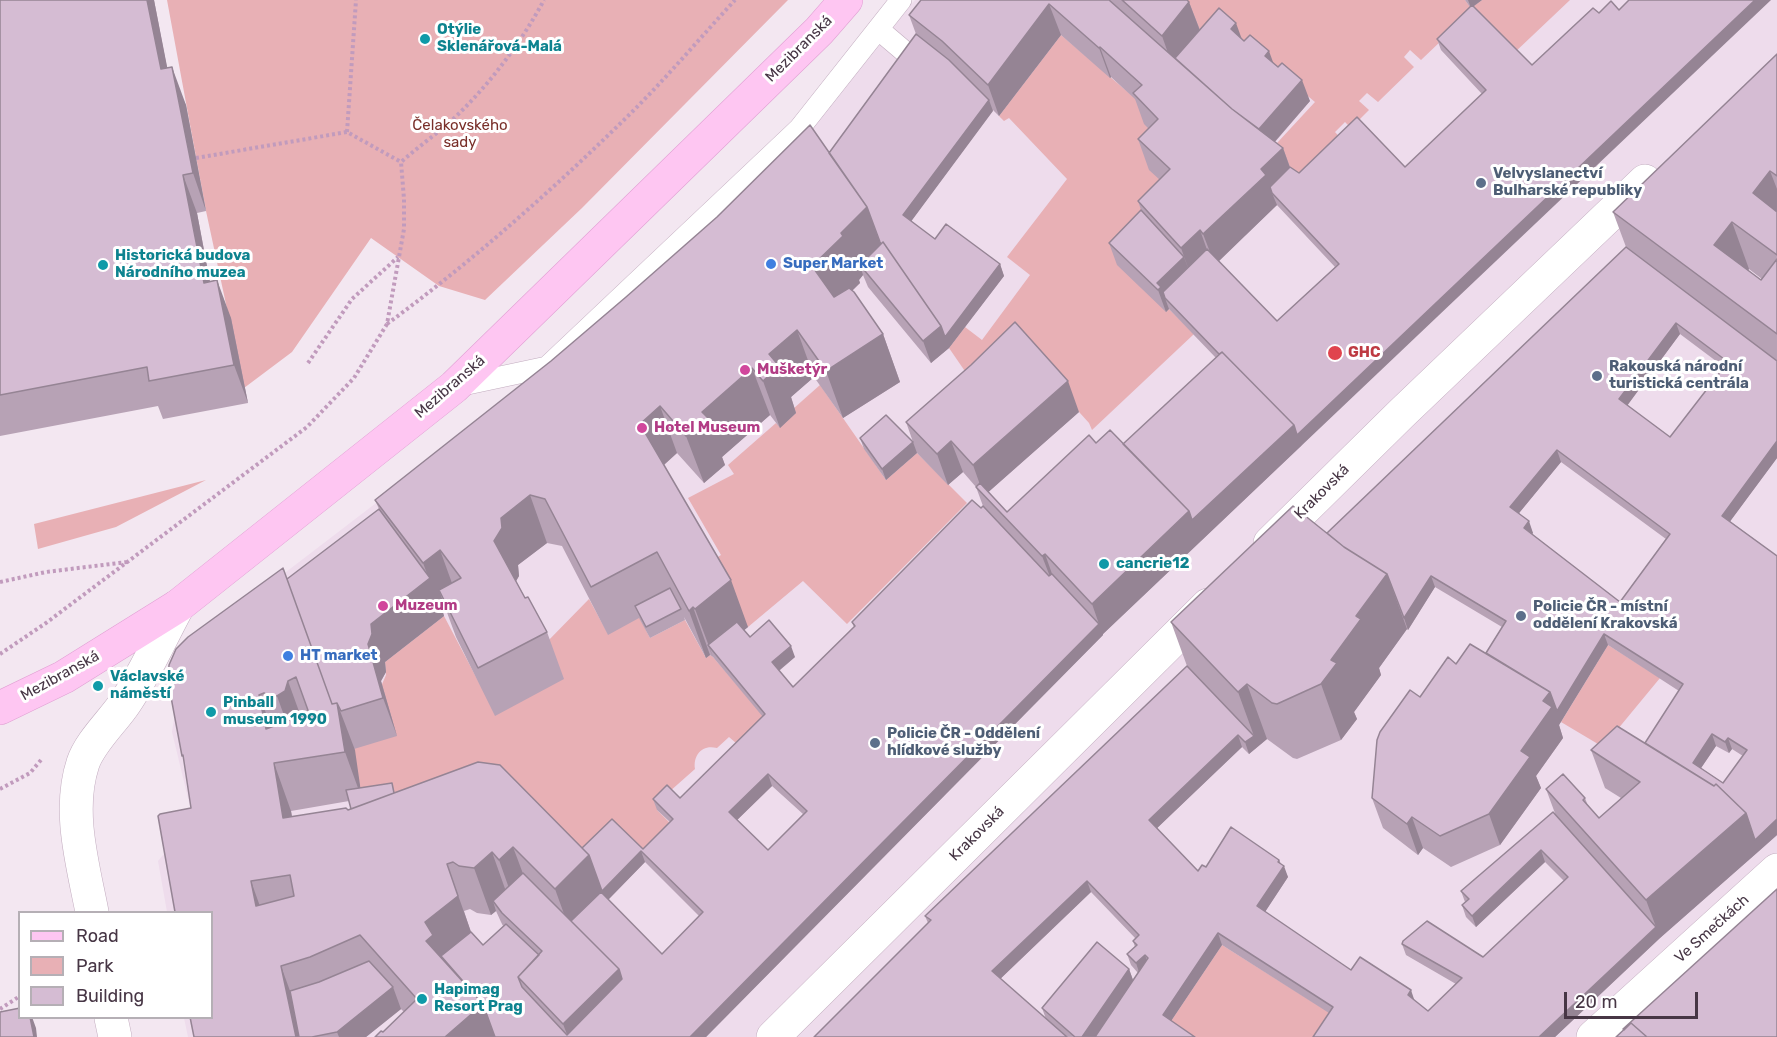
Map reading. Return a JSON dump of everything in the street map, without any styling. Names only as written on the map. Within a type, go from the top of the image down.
[{"type":"main road","name":"Mezibranská","points":[[0,708],[64,677],[178,606],[454,387],[811,39],[846,0]]},
{"type":"street","name":"Krakovská","points":[[773,1037],[1401,414],[1666,162]]},
{"type":"street","points":[[92,911],[78,836],[77,799],[84,762],[98,738],[126,702],[178,606]]},
{"type":"street","name":"Ve Smečkách","points":[[1593,1037],[1777,870]]},
{"type":"street","points":[[111,1019],[115,1037]]},
{"type":"lane","points":[[454,387],[547,367],[799,129],[901,0]]},
{"type":"lane","points":[[878,29],[911,57]]},
{"type":"path","points":[[347,132],[356,0]]},
{"type":"path","points":[[401,162],[451,120],[479,91],[528,30],[544,0]]},
{"type":"path","points":[[387,324],[439,286],[482,250],[633,111],[735,0]]},
{"type":"path","points":[[196,158],[347,132],[401,162]]},
{"type":"path","points":[[0,654],[46,623],[307,427],[354,378],[387,324],[404,229],[401,162]]},
{"type":"path","points":[[308,363],[352,299],[399,256]]},
{"type":"path","points":[[0,582],[46,572],[127,562]]},
{"type":"path","points":[[0,1009],[18,997]]},
{"type":"shaded area","points":[[915,0],[1777,0],[1777,1037],[188,1037],[184,1019],[213,1019],[213,911],[167,911],[158,861],[193,819],[172,732],[180,682],[205,634],[525,389],[804,136]]},
{"type":"green space","name":"Čelakovského sady","points":[[167,0],[788,0],[582,208],[485,300],[439,286],[371,238],[292,352],[244,388],[206,211]]},
{"type":"green space","points":[[1153,0],[1465,0],[1471,8],[1482,0],[1570,0],[1513,54],[1442,40],[1421,60],[1410,50],[1404,57],[1414,67],[1378,102],[1367,93],[1359,101],[1369,110],[1351,128],[1345,122],[1335,132],[1345,143],[1303,185],[1265,156],[1315,102],[1226,28],[1207,49]]},
{"type":"green space","points":[[1061,35],[1143,105],[1169,150],[1182,200],[1166,312],[1169,309],[1194,334],[1092,430],[1089,423],[1026,353],[982,396],[949,348],[965,327],[982,340],[1030,275],[1007,257],[1067,179],[1009,118],[1004,121],[999,116]]},
{"type":"green space","points":[[820,385],[886,480],[917,453],[967,503],[847,624],[803,581],[748,627],[710,562],[721,555],[688,498],[734,474],[728,465],[776,423],[780,427],[793,409]]},
{"type":"green space","points":[[206,480],[116,527],[38,549],[34,524]]},
{"type":"green space","points":[[589,599],[608,634],[639,617],[650,638],[685,620],[706,658],[710,655],[713,657],[764,717],[736,743],[729,737],[717,748],[703,749],[697,755],[695,769],[669,792],[672,796],[657,810],[677,830],[647,860],[575,871],[362,799],[354,749],[386,675],[385,662],[444,616],[496,715],[545,644]]},
{"type":"green space","points":[[1608,645],[1660,678],[1603,747],[1561,722]]},
{"type":"green space","points":[[1222,945],[1338,1018],[1325,1037],[1183,1037],[1167,1027]]},
{"type":"building","name":"Historická budova Národního muzea","points":[[0,0],[147,0],[161,69],[172,67],[193,173],[183,175],[204,283],[217,280],[234,365],[149,381],[147,367],[0,395]]},
{"type":"building","points":[[921,0],[1109,0],[1232,109],[1283,148],[1261,169],[1266,175],[1203,234],[1200,230],[1181,248],[1138,201],[1170,169],[1138,139],[1158,119],[1133,93],[1142,85],[1049,4],[988,85],[942,41],[909,15]]},
{"type":"building","points":[[1122,0],[1187,0],[1189,2],[1162,36]]},
{"type":"building","points":[[1629,0],[1755,0],[1297,435],[1294,425],[1222,352],[1219,354],[1165,298],[1163,292],[1207,249],[1277,321],[1339,264],[1272,193],[1270,187],[1290,167],[1299,173],[1357,117],[1405,167],[1486,90],[1437,39],[1472,5],[1532,65],[1593,8],[1599,13],[1611,1],[1619,10]]},
{"type":"building","points":[[1219,8],[1236,23],[1231,29],[1244,41],[1250,35],[1269,51],[1265,56],[1278,67],[1282,63],[1302,80],[1259,129],[1232,109],[1175,58]]},
{"type":"building","points":[[916,34],[949,60],[989,100],[903,215],[935,239],[946,224],[1000,264],[945,337],[941,326],[883,242],[881,244],[867,207],[829,153]]},
{"type":"building","points":[[1777,54],[1777,176],[1770,171],[1753,193],[1777,212],[1777,255],[1732,222],[1714,245],[1761,280],[1777,259],[1777,334],[1613,212]]},
{"type":"building","points":[[810,125],[867,207],[841,233],[843,236],[812,266],[834,297],[849,288],[854,292],[883,334],[826,371],[797,330],[769,354],[779,366],[763,381],[752,368],[702,412],[708,418],[686,436],[660,406],[640,424],[731,580],[695,609],[693,607],[689,611],[657,552],[591,587],[545,499],[530,495],[501,518],[502,528],[494,541],[525,598],[528,597],[547,632],[478,668],[439,590],[461,578],[440,550],[423,563],[375,500],[551,361],[626,297],[717,217]]},
{"type":"building","points":[[1141,210],[1184,257],[1157,283],[1161,287],[1158,290],[1109,243]]},
{"type":"building","points":[[883,242],[941,326],[923,341],[860,265]]},
{"type":"building","points":[[1626,247],[1777,361],[1777,441],[1722,516],[1777,556],[1777,819],[1755,840],[1746,813],[1716,784],[1714,786],[1645,743],[1683,684],[1604,634],[1557,711],[1550,692],[1486,653],[1506,621],[1431,576],[1404,618],[1387,574],[1344,547],[1327,533]],"holes":[[[1676,323],[1728,362],[1670,437],[1619,399]],[[1557,450],[1670,534],[1620,602],[1524,528],[1529,521],[1510,507]],[[1712,734],[1725,742],[1728,738],[1747,750],[1723,783],[1693,763]]]},
{"type":"building","points":[[1015,322],[1068,381],[973,465],[951,441],[937,454],[906,422],[971,365]]},
{"type":"building","points":[[1222,352],[1294,425],[1192,520],[1189,511],[1123,444]]},
{"type":"building","points":[[886,415],[913,442],[882,469],[860,438]]},
{"type":"building","name":"cancrie12","points":[[1110,430],[1189,511],[1092,604],[1045,554],[1042,556],[976,487],[980,483],[1007,512],[1089,435],[1096,443]]},
{"type":"building","points":[[972,500],[981,508],[983,506],[1049,576],[1052,574],[1099,624],[690,1037],[495,1037],[483,1004],[441,956],[471,932],[483,945],[506,924],[539,955],[518,977],[522,987],[567,1035],[622,979],[619,969],[571,921],[601,892],[662,954],[703,912],[641,851],[602,891],[589,855],[582,848],[612,819],[643,849],[673,819],[653,799],[667,785],[680,798],[765,714],[708,645],[737,622],[750,637],[769,620],[791,646],[772,662],[793,687],[855,626],[852,622]],"holes":[[[768,774],[807,811],[768,850],[729,812]]]},
{"type":"building","points":[[1293,506],[1344,547],[1387,574],[1356,616],[1361,619],[1331,660],[1337,663],[1321,684],[1277,704],[1272,703],[1247,684],[1238,692],[1171,622]]},
{"type":"building","points":[[379,509],[430,578],[371,624],[372,634],[368,644],[383,698],[341,711],[337,703],[332,704],[287,579]]},
{"type":"building","points":[[283,568],[332,704],[337,703],[345,752],[274,763],[283,818],[346,808],[348,810],[478,762],[500,765],[589,855],[555,889],[513,847],[499,860],[492,852],[474,868],[459,866],[453,862],[447,864],[458,896],[425,922],[433,935],[426,941],[483,1004],[445,1037],[375,1037],[417,999],[360,935],[310,957],[281,966],[296,1037],[194,1037],[190,1019],[213,1019],[213,911],[175,911],[158,816],[191,808],[168,681],[169,665],[176,649],[188,637]],"holes":[[[296,677],[309,713],[266,729],[259,695],[264,693],[277,696],[285,691],[288,681]],[[290,875],[294,896],[256,906],[251,881]]]},
{"type":"building","points":[[670,588],[681,609],[646,627],[635,606]]},
{"type":"building","points":[[1470,644],[1550,692],[1543,701],[1552,707],[1521,751],[1530,757],[1489,814],[1440,836],[1412,817],[1407,824],[1372,798],[1377,740],[1380,732],[1410,690],[1420,697],[1448,657],[1456,664]]},
{"type":"building","points":[[1187,666],[1254,736],[1245,742],[1238,735],[1149,820],[1198,871],[1202,865],[1206,867],[1231,827],[1279,860],[1278,862],[1284,866],[1257,906],[1351,970],[1360,957],[1411,990],[1408,995],[1428,1011],[1462,978],[1402,944],[1403,941],[1427,921],[1483,957],[1568,877],[1541,850],[1472,916],[1462,905],[1469,899],[1461,891],[1553,812],[1656,927],[1539,1037],[1313,1037],[1333,1007],[1218,933],[1163,1015],[1195,1037],[1095,1037],[1148,958],[1145,955],[1136,963],[1127,954],[1137,945],[1133,941],[1139,935],[1087,881],[992,971],[1067,1037],[814,1037],[931,920],[925,916]]},
{"type":"building","points":[[1617,726],[1714,786],[1716,784],[1746,813],[1646,900],[1546,789],[1563,774],[1585,798],[1583,800],[1599,818],[1640,782],[1591,750]]},
{"type":"building","points":[[392,783],[394,793],[351,809],[346,790]]},
{"type":"building","points":[[523,873],[619,969],[563,1024],[518,977],[542,951],[502,913],[493,901]]},
{"type":"building","points":[[1777,889],[1777,1037],[1647,1037],[1631,1023],[1623,1029]]},
{"type":"building","points":[[1097,942],[1129,969],[1082,1037],[1075,1037],[1042,1008]]},
{"type":"building","points":[[369,961],[393,987],[337,1032],[299,1037],[290,991],[319,982]]},
{"type":"building","points":[[18,1008],[18,1019],[30,1019],[34,1037],[0,1037],[0,1012]]},
{"type":"building","points":[[1631,1023],[1647,1037],[1616,1037]]},
{"type":"place","name":"Otýlie Sklenářová-Malá","points":[[425,39]]},
{"type":"place","name":"Velvyslanectví Bulharské republiky","points":[[1481,183]]},
{"type":"place","name":"Super Market","points":[[771,264]]},
{"type":"place","name":"Historická budova Národního muzea","points":[[103,265]]},
{"type":"place","name":"GHC","points":[[1335,353]]},
{"type":"place","name":"Mušketýr","points":[[745,370]]},
{"type":"place","name":"Rakouská národní turistická centrála","points":[[1597,376]]},
{"type":"place","name":"Hotel Museum","points":[[642,428]]},
{"type":"place","name":"cancrie12","points":[[1104,564]]},
{"type":"place","name":"Muzeum","points":[[383,606]]},
{"type":"place","name":"Policie ČR - místní oddělení Krakovská","points":[[1521,616]]},
{"type":"place","name":"HT market","points":[[288,656]]},
{"type":"place","name":"Václavské náměstí","points":[[98,686]]},
{"type":"place","name":"Pinball museum 1990","points":[[211,712]]},
{"type":"place","name":"Policie ČR - Oddělení hlídkové služby","points":[[875,743]]},
{"type":"place","name":"Hapimag Resort Prag","points":[[422,999]]}]
